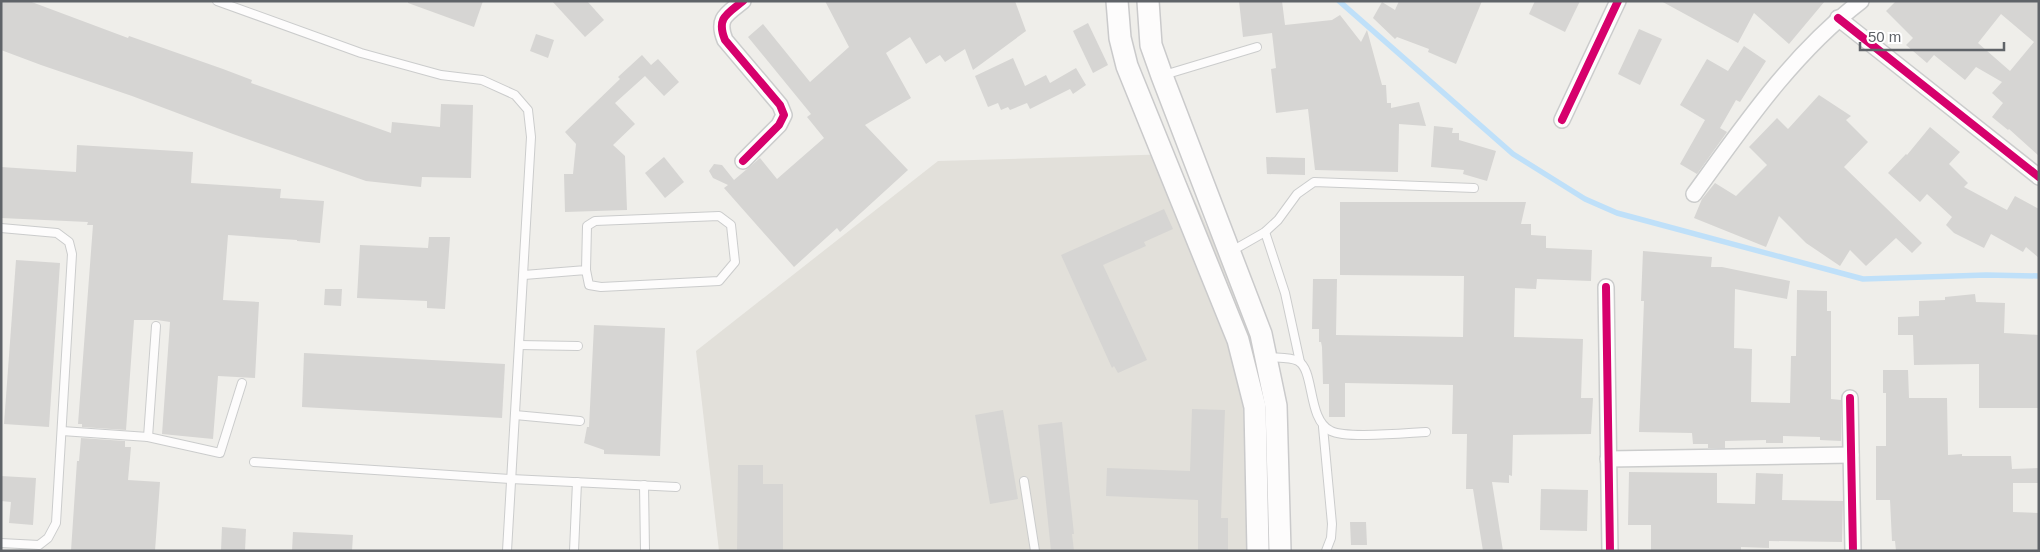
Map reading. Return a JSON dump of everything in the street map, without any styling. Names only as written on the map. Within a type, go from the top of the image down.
[{"type":"main road","points":[[1117,1],[1118,20],[1127,66],[1238,340],[1253,398],[1255,407],[1258,551]]},
{"type":"main road","points":[[1148,1],[1151,45],[1228,253],[1261,334],[1276,406],[1280,551]]},
{"type":"street","points":[[743,1],[723,18],[721,29],[725,40],[780,105],[784,115],[779,125],[743,161]]},
{"type":"street","points":[[1562,120],[1618,1]]},
{"type":"street","points":[[1694,194],[1765,97],[1838,18],[1861,1]]},
{"type":"street","points":[[1838,18],[2039,177]]},
{"type":"street","points":[[1606,287],[1610,551]]},
{"type":"street","points":[[1850,398],[1853,551]]},
{"type":"street","points":[[1608,459],[1851,455]]},
{"type":"lane","points":[[218,1],[361,53],[441,75],[482,80],[515,95],[528,110],[531,138],[507,551]]},
{"type":"lane","points":[[1162,76],[1257,47]]},
{"type":"lane","points":[[1228,253],[1265,232],[1278,220],[1297,194],[1314,182],[1474,188]]},
{"type":"lane","points":[[719,216],[731,225],[735,262],[719,281],[601,287],[589,285],[586,270],[587,226],[595,221],[719,216]]},
{"type":"lane","points":[[1,228],[57,233],[69,242],[72,254],[56,523],[48,538],[39,546],[1,543]]},
{"type":"lane","points":[[1265,232],[1285,293],[1300,362],[1305,369],[1310,393],[1323,427],[1332,524],[1331,538],[1326,551]]},
{"type":"lane","points":[[524,274],[586,270]]},
{"type":"lane","points":[[148,437],[156,326]]},
{"type":"lane","points":[[519,345],[578,346]]},
{"type":"lane","points":[[1266,357],[1292,359],[1300,362]]},
{"type":"lane","points":[[62,431],[148,437],[220,453],[242,382]]},
{"type":"lane","points":[[515,415],[580,421]]},
{"type":"lane","points":[[1323,427],[1332,432],[1346,435],[1426,432]]},
{"type":"lane","points":[[254,462],[511,479],[676,486]]},
{"type":"lane","points":[[1024,481],[1036,551]]},
{"type":"lane","points":[[574,551],[577,482]]},
{"type":"lane","points":[[644,485],[645,551]]},
{"type":"shaded area","points":[[1174,154],[1252,328],[1265,429],[1269,551],[719,551],[696,351],[938,161]]},
{"type":"building","points":[[1,1],[29,1],[128,38],[129,36],[223,69],[252,80],[251,83],[391,133],[392,122],[440,127],[441,104],[473,105],[471,178],[422,177],[421,187],[366,181],[1,50]]},
{"type":"building","points":[[408,1],[483,1],[474,27],[408,3]]},
{"type":"building","points":[[552,1],[587,1],[604,20],[585,37]]},
{"type":"building","points":[[825,1],[1015,1],[1026,31],[973,70],[965,49],[945,62],[940,55],[926,64],[910,37],[886,53],[911,98],[865,125],[908,170],[840,232],[837,228],[794,267],[724,188],[728,185],[713,178],[709,171],[714,164],[722,165],[734,180],[760,158],[777,179],[824,138],[807,117],[811,114],[748,37],[763,24],[810,82],[849,47]]},
{"type":"building","points":[[1239,1],[1282,1],[1285,25],[1332,20],[1340,15],[1361,42],[1367,30],[1382,85],[1386,85],[1387,103],[1391,103],[1391,108],[1419,102],[1426,126],[1399,124],[1398,172],[1315,170],[1308,109],[1276,113],[1271,69],[1276,68],[1272,33],[1243,37]]},
{"type":"building","points":[[1399,1],[1482,1],[1456,64],[1428,52],[1429,49],[1397,37],[1395,39],[1373,18],[1382,2],[1395,10]]},
{"type":"building","points":[[1535,1],[1580,1],[1565,32],[1529,14]]},
{"type":"building","points":[[1661,1],[1825,1],[1789,44],[1754,13],[1738,43]]},
{"type":"building","points":[[1896,1],[2039,1],[2039,156],[2009,129],[1992,117],[2003,103],[1992,93],[2002,82],[1976,67],[1965,80],[1934,55],[1927,63],[1906,45],[1913,38],[1886,11]],"holes":[[[2001,14],[2034,42],[2010,71],[1978,43]]]},
{"type":"building","points":[[1088,23],[1108,65],[1093,73],[1073,31]]},
{"type":"building","points":[[1639,29],[1662,39],[1640,85],[1618,74]]},
{"type":"building","points":[[536,34],[554,40],[548,58],[530,51]]},
{"type":"building","points":[[1744,46],[1766,61],[1740,102],[1736,100],[1720,128],[1727,132],[1697,174],[1680,164],[1705,120],[1680,105],[1707,59],[1728,71]]},
{"type":"building","points":[[642,55],[651,65],[658,59],[679,82],[664,96],[645,76],[615,103],[635,124],[613,145],[625,156],[627,210],[565,212],[564,174],[573,174],[576,144],[565,132]]},
{"type":"building","points":[[1013,58],[1025,86],[1046,75],[1050,83],[1076,68],[1086,85],[1073,94],[1070,89],[1030,109],[1027,103],[1010,110],[1008,107],[1001,110],[998,103],[988,107],[975,76]]},
{"type":"building","points":[[1819,95],[1851,116],[1846,120],[1868,142],[1844,167],[1922,243],[1912,253],[1896,238],[1866,266],[1850,250],[1840,266],[1806,243],[1779,216],[1766,247],[1694,218],[1702,199],[1715,183],[1736,196],[1767,165],[1749,147],[1777,118],[1788,129]]},
{"type":"building","points":[[1434,126],[1453,128],[1452,133],[1459,133],[1459,140],[1496,151],[1487,181],[1463,174],[1464,170],[1431,167]]},
{"type":"building","points":[[1930,127],[1960,152],[1949,164],[1968,183],[1964,187],[2007,210],[2015,196],[2039,209],[2039,258],[2026,247],[2023,252],[1991,234],[1984,248],[1954,233],[1946,225],[1952,217],[1927,194],[1920,202],[1888,173],[1907,155]]},
{"type":"building","points":[[77,145],[193,152],[191,183],[281,189],[280,198],[324,201],[320,243],[228,235],[223,300],[259,302],[255,378],[218,376],[213,439],[162,434],[170,322],[157,320],[134,320],[126,430],[82,427],[82,424],[78,424],[93,225],[87,225],[88,222],[1,218],[1,167],[76,172]]},
{"type":"building","points":[[664,157],[684,182],[665,198],[645,173]]},
{"type":"building","points":[[1266,157],[1305,158],[1305,175],[1267,174]]},
{"type":"building","points":[[1340,202],[1526,202],[1521,224],[1531,224],[1531,235],[1546,236],[1546,248],[1592,250],[1591,281],[1537,279],[1536,289],[1515,288],[1514,337],[1583,339],[1581,398],[1593,398],[1591,434],[1513,435],[1512,476],[1509,475],[1509,483],[1492,482],[1503,551],[1483,551],[1473,489],[1466,489],[1467,434],[1452,434],[1453,385],[1345,383],[1345,417],[1329,417],[1329,384],[1323,384],[1322,347],[1321,342],[1319,342],[1319,329],[1312,329],[1313,279],[1337,279],[1336,335],[1463,337],[1464,276],[1340,275]]},
{"type":"building","points":[[1164,209],[1173,229],[1144,242],[1146,246],[1103,265],[1147,360],[1118,373],[1114,366],[1112,368],[1061,255]]},
{"type":"building","points":[[429,237],[450,237],[445,309],[427,308],[427,301],[357,298],[360,245],[428,248]]},
{"type":"building","points":[[1643,251],[1712,257],[1711,267],[1722,267],[1790,281],[1787,299],[1735,289],[1734,348],[1752,349],[1751,402],[1790,403],[1791,356],[1796,356],[1797,290],[1827,291],[1827,311],[1831,311],[1831,399],[1841,400],[1841,441],[1820,440],[1820,437],[1783,436],[1783,443],[1766,443],[1766,440],[1725,441],[1725,448],[1708,448],[1708,444],[1693,444],[1692,433],[1639,432],[1644,301],[1641,301]]},
{"type":"building","points":[[16,260],[60,263],[49,427],[4,424]]},
{"type":"building","points":[[325,289],[342,289],[341,306],[324,305]]},
{"type":"building","points":[[1975,294],[1976,302],[2005,303],[2004,333],[2039,335],[2039,408],[1979,408],[1979,364],[1914,365],[1913,335],[1898,335],[1898,317],[1919,316],[1919,301],[1945,300],[1945,297]]},
{"type":"building","points":[[594,325],[665,328],[660,456],[604,454],[604,450],[584,443],[587,427],[589,427]]},
{"type":"building","points":[[304,353],[505,364],[502,418],[302,407]]},
{"type":"building","points":[[1883,370],[1908,370],[1909,398],[1947,398],[1948,455],[2011,456],[2012,469],[2039,468],[2039,483],[2013,483],[2013,512],[2039,513],[2039,551],[1896,551],[1895,541],[1892,541],[1890,500],[1876,500],[1876,446],[1886,446],[1886,393],[1883,393]]},
{"type":"building","points":[[1192,409],[1225,410],[1221,518],[1228,518],[1228,551],[1198,551],[1198,500],[1106,496],[1107,468],[1190,471]]},
{"type":"building","points":[[1003,410],[1018,499],[990,504],[975,415]]},
{"type":"building","points":[[1062,422],[1074,534],[1072,534],[1074,551],[1051,551],[1038,425]]},
{"type":"building","points":[[81,438],[125,441],[125,447],[131,447],[128,480],[160,482],[155,551],[71,551],[77,461],[79,461]]},
{"type":"building","points":[[738,465],[763,465],[763,484],[783,484],[783,551],[737,551]]},
{"type":"building","points":[[1629,472],[1717,473],[1717,503],[1755,504],[1756,473],[1783,474],[1782,500],[1843,501],[1842,542],[1769,541],[1769,548],[1741,547],[1741,550],[1651,550],[1651,525],[1628,525]]},
{"type":"building","points":[[1,476],[36,478],[33,525],[9,523],[11,502],[1,501]]},
{"type":"building","points":[[1541,489],[1588,490],[1587,531],[1540,530]]},
{"type":"building","points":[[1350,522],[1366,522],[1367,545],[1351,545]]},
{"type":"building","points":[[222,527],[246,529],[245,551],[221,551]]},
{"type":"building","points":[[293,532],[353,535],[352,551],[292,551]]},
{"type":"waterway","points":[[1339,1],[1513,154],[1585,199],[1617,213],[1863,279],[1986,275],[2039,276]]},
{"type":"cycle path","points":[[743,1],[728,13],[723,21],[722,26],[725,40],[780,105],[784,115],[779,125],[743,161]]},
{"type":"cycle path","points":[[1562,120],[1618,1]]},
{"type":"cycle path","points":[[1838,18],[2039,177]]},
{"type":"cycle path","points":[[1606,287],[1610,551]]},
{"type":"cycle path","points":[[1850,398],[1853,551]]}]
